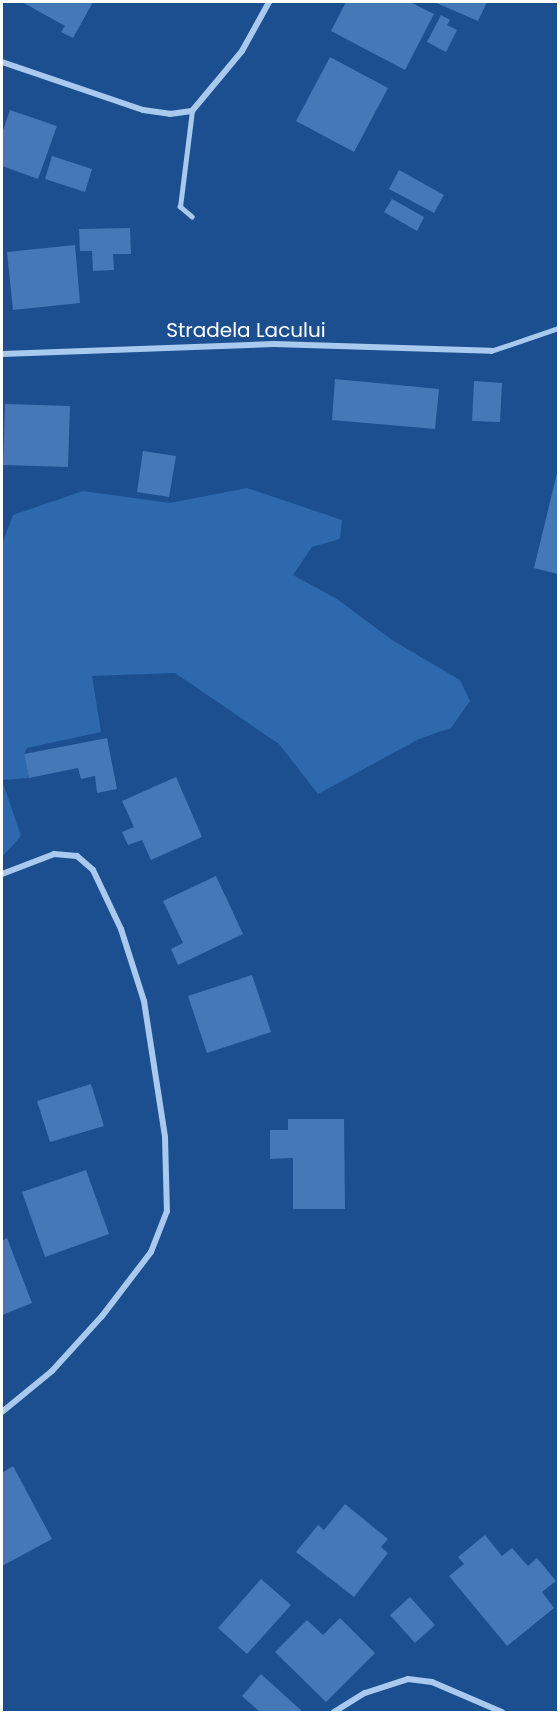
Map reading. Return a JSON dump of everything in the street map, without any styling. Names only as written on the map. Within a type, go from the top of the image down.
[{"type":"street","points":[[2,62],[143,111],[170,114],[192,111],[242,51],[269,2]]},
{"type":"street","name":"Stradela Lacului","points":[[2,354],[274,344],[491,351]]},
{"type":"street","points":[[2,874],[54,854],[76,856],[93,870],[121,929],[144,1001],[165,1137],[167,1211],[151,1252],[102,1316],[52,1371],[2,1413]]},
{"type":"street","points":[[334,1713],[365,1693],[408,1679],[432,1682],[502,1713]]},
{"type":"lane","points":[[192,111],[180,207],[192,217]]},
{"type":"lane","points":[[491,351],[558,328]]},
{"type":"shaded area","points":[[247,488],[342,520],[340,539],[312,547],[293,575],[337,599],[392,640],[460,680],[470,701],[451,728],[419,739],[318,794],[279,744],[175,673],[92,676],[101,732],[27,748],[24,754],[29,778],[2,780],[2,544],[13,515],[83,491],[170,503]]},
{"type":"shaded area","points":[[2,780],[21,836],[2,857]]},
{"type":"building","points":[[22,2],[93,2],[73,38],[61,32],[65,26]]},
{"type":"building","points":[[346,2],[410,2],[434,14],[405,70],[331,31]]},
{"type":"building","points":[[434,2],[487,2],[478,21]]},
{"type":"building","points":[[441,15],[450,20],[447,25],[457,30],[446,52],[427,42]]},
{"type":"building","points":[[330,57],[388,88],[354,152],[296,121]]},
{"type":"building","points":[[10,110],[57,126],[38,179],[2,166],[2,133]]},
{"type":"building","points":[[52,156],[92,169],[85,192],[45,179]]},
{"type":"building","points":[[399,170],[444,195],[434,213],[389,189]]},
{"type":"building","points":[[392,199],[424,217],[417,231],[384,212]]},
{"type":"building","points":[[130,228],[131,254],[113,254],[114,270],[93,271],[92,251],[80,251],[79,229]]},
{"type":"building","points":[[75,245],[80,303],[13,310],[7,252]]},
{"type":"building","points":[[335,379],[439,389],[435,429],[332,420]]},
{"type":"building","points":[[474,381],[502,383],[500,422],[472,421]]},
{"type":"building","points":[[5,404],[70,406],[68,467],[3,465]]},
{"type":"building","points":[[143,451],[176,456],[169,497],[137,492]]},
{"type":"building","points":[[558,469],[558,574],[534,568]]},
{"type":"building","points":[[107,738],[117,789],[97,793],[95,776],[81,779],[78,768],[29,778],[24,754]]},
{"type":"building","points":[[176,777],[202,837],[151,860],[142,840],[128,845],[122,832],[134,827],[122,801]]},
{"type":"building","points":[[216,876],[243,934],[178,965],[171,949],[183,943],[163,901]]},
{"type":"building","points":[[252,975],[271,1032],[207,1053],[188,996]]},
{"type":"building","points":[[91,1084],[104,1126],[50,1142],[37,1101]]},
{"type":"building","points":[[288,1119],[344,1119],[345,1209],[293,1209],[293,1158],[270,1159],[270,1130],[288,1130]]},
{"type":"building","points":[[86,1170],[109,1234],[45,1257],[22,1192]]},
{"type":"building","points":[[7,1238],[32,1303],[2,1315],[2,1241]]},
{"type":"building","points":[[13,1466],[52,1539],[2,1566],[2,1473]]},
{"type":"building","points":[[345,1504],[388,1539],[381,1547],[388,1553],[354,1597],[296,1552],[318,1525],[324,1530]]},
{"type":"building","points":[[485,1535],[502,1556],[512,1548],[528,1566],[537,1558],[556,1581],[542,1592],[554,1608],[507,1646],[449,1576],[464,1564],[458,1557]]},
{"type":"building","points":[[261,1579],[291,1605],[247,1654],[218,1628]]},
{"type":"building","points":[[410,1597],[435,1625],[415,1643],[390,1615]]},
{"type":"building","points":[[340,1618],[375,1653],[326,1702],[275,1652],[307,1620],[323,1635]]},
{"type":"building","points":[[261,1674],[303,1712],[260,1712],[242,1696]]}]
